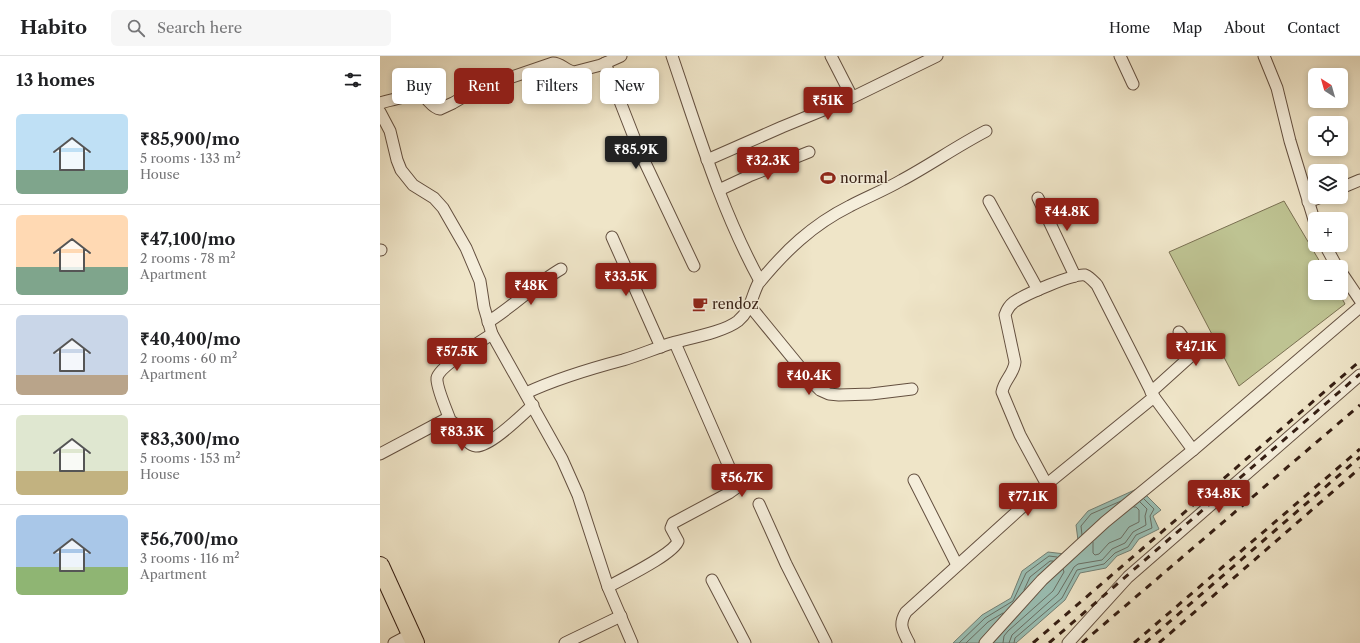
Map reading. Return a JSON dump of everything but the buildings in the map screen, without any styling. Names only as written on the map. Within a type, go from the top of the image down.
[{"type":"highway","points":[[382,576],[413,639]]},
{"type":"street","points":[[380,103],[418,95],[426,98],[433,106],[440,108],[453,103],[477,89],[553,63],[557,63],[569,72],[574,72],[589,69],[621,56]]},
{"type":"street","points":[[672,56],[707,160],[737,237],[760,281]]},
{"type":"street","points":[[831,56],[852,97]]},
{"type":"street","points":[[707,160],[852,97],[937,56]]},
{"type":"street","points":[[1120,56],[1133,84]]},
{"type":"street","points":[[1264,56],[1277,88],[1308,202]]},
{"type":"street","points":[[605,63],[639,150],[694,266]]},
{"type":"street","points":[[380,112],[390,131],[401,170],[413,185],[434,198],[443,208],[466,248],[480,281],[484,308],[492,334],[533,405],[572,479],[608,587],[632,643]]},
{"type":"street","points":[[526,393],[552,381],[726,327],[741,318],[750,306],[754,291],[760,281],[789,248],[806,234],[849,206],[903,180],[986,131]]},
{"type":"street","points":[[719,190],[762,170],[810,152]]},
{"type":"street","points":[[1348,185],[1360,180]]},
{"type":"street","points":[[1038,198],[1075,276]]},
{"type":"street","points":[[989,201],[1038,290]]},
{"type":"street","points":[[612,237],[662,347]]},
{"type":"street","points":[[488,322],[508,310],[539,284],[561,269]]},
{"type":"street","points":[[1047,485],[1020,435],[1002,392],[1003,386],[1014,368],[1015,362],[1005,314],[1013,302],[1038,290],[1075,276],[1084,275],[1091,278],[1097,285],[1153,395],[1193,450]]},
{"type":"street","points":[[1348,282],[1360,300]]},
{"type":"street","points":[[750,306],[820,390],[829,394],[871,394],[912,389]]},
{"type":"street","points":[[985,643],[1042,580],[1105,522],[1193,450],[1360,307]]},
{"type":"street","points":[[909,643],[901,625],[902,618],[906,612],[1047,485],[1153,395],[1192,355],[1192,349],[1179,332]]},
{"type":"street","points":[[492,334],[462,353],[440,372],[437,378],[438,386],[450,420],[470,443],[474,446],[480,445],[500,434],[533,405]]},
{"type":"street","points":[[608,587],[650,564],[676,546],[678,540],[671,528],[673,523],[728,493],[736,488],[737,485],[674,343]]},
{"type":"street","points":[[1068,643],[1128,577],[1360,375]]},
{"type":"street","points":[[380,454],[444,420],[450,420]]},
{"type":"street","points":[[914,480],[957,565]]},
{"type":"street","points":[[759,504],[786,564],[826,643]]},
{"type":"street","points":[[712,580],[745,643]]},
{"type":"street","points":[[565,643],[620,616]]},
{"type":"street","points":[[394,643],[413,639]]},
{"type":"green space","points":[[1284,201],[1308,242],[1308,252],[1314,252],[1319,260],[1308,260],[1308,300],[1343,300],[1345,304],[1239,386],[1169,252]]},
{"type":"water","points":[[1139,488],[1161,510],[1153,516],[1159,529],[1139,539],[1131,550],[1117,556],[1106,568],[1080,573],[1065,600],[1016,643],[953,643],[982,615],[1011,598],[1022,571],[1048,552],[1065,554],[1079,548],[1076,525],[1088,511]]},
{"type":"railway","points":[[1033,643],[1360,361]]},
{"type":"railway","points":[[1049,643],[1360,374]]},
{"type":"railway","points":[[1082,643],[1360,405]]},
{"type":"railway","points":[[1134,643],[1360,449]]},
{"type":"railway","points":[[1145,643],[1360,457]]},
{"type":"railway","points":[[1159,643],[1360,468]]},
{"type":"place","name":"normal","points":[[828,178]]},
{"type":"place","name":"rendoz","points":[[700,304]]}]
